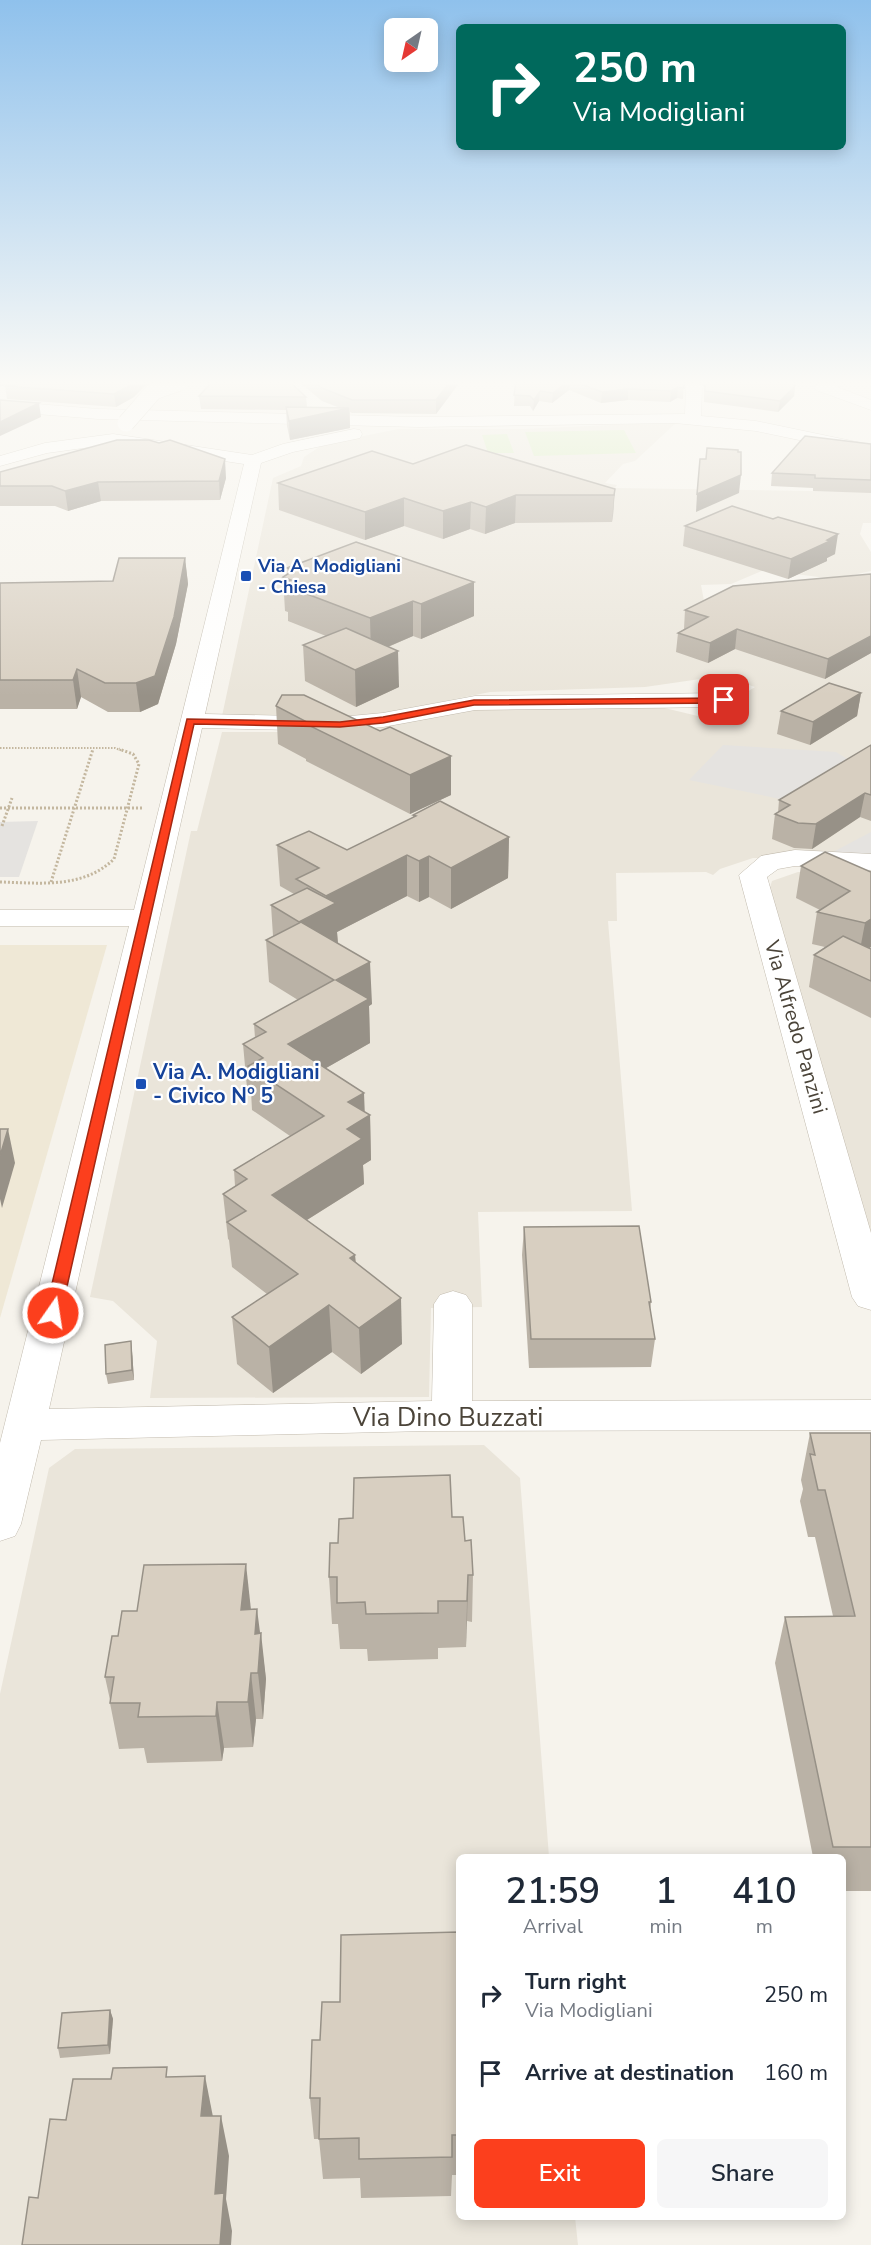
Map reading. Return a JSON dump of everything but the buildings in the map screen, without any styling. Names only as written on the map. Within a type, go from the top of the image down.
[{"type":"street","points":[[0,1524],[26,1425],[247,487]]},
{"type":"street","points":[[190,721],[340,724],[383,720],[474,703],[724,700]]},
{"type":"street","name":"Via Alfredo Panzini","points":[[871,862],[795,858],[770,862],[753,874],[871,1297]]},
{"type":"street","points":[[0,918],[144,918]]},
{"type":"street","points":[[452,1415],[453,1304]]},
{"type":"street","name":"Via Dino Buzzati","points":[[26,1425],[452,1415],[871,1415]]},
{"type":"path","points":[[0,748],[115,748],[133,754],[139,764],[114,859],[106,870],[78,880],[0,882]]},
{"type":"path","points":[[51,882],[93,748]]},
{"type":"path","points":[[2,826],[12,798]]},
{"type":"path","points":[[0,808],[170,808]]},
{"type":"shaded area","points":[[271,487],[616,487],[871,492],[871,523],[863,523],[860,534],[871,552],[871,571],[834,579],[764,570],[731,584],[701,585],[705,606],[871,644],[871,859],[753,858],[720,869],[713,875],[706,872],[616,873],[617,921],[608,921],[632,1211],[478,1212],[482,1307],[431,1308],[429,1397],[150,1398],[157,1341],[113,1301],[90,1297],[191,831],[197,831],[222,732],[346,732],[476,709],[648,704],[706,718],[755,687],[721,676],[645,687],[490,692],[360,718],[222,716]]},
{"type":"shaded area","points":[[723,745],[836,752],[857,765],[800,803],[689,780]]},
{"type":"shaded area","points":[[38,821],[19,877],[0,877],[0,822]]},
{"type":"shaded area","points":[[871,832],[871,854],[833,852]]},
{"type":"shaded area","points":[[798,872],[871,873],[871,1287],[766,900],[772,881]]},
{"type":"shaded area","points":[[0,945],[107,945],[0,1318]]},
{"type":"shaded area","points":[[484,1445],[520,1478],[549,1854],[456,1854],[456,2220],[575,2220],[578,2245],[0,2245],[0,1694],[49,1468],[75,1449]]},
{"type":"place","name":"Via A. Modigliani - Chiesa","points":[[246,576]]},
{"type":"place","name":"Via A. Modigliani - Civico N° 5","points":[[141,1084]]},
{"type":"route","points":[[53,1313],[190,721],[340,724],[383,720],[474,703],[724,700]]}]
